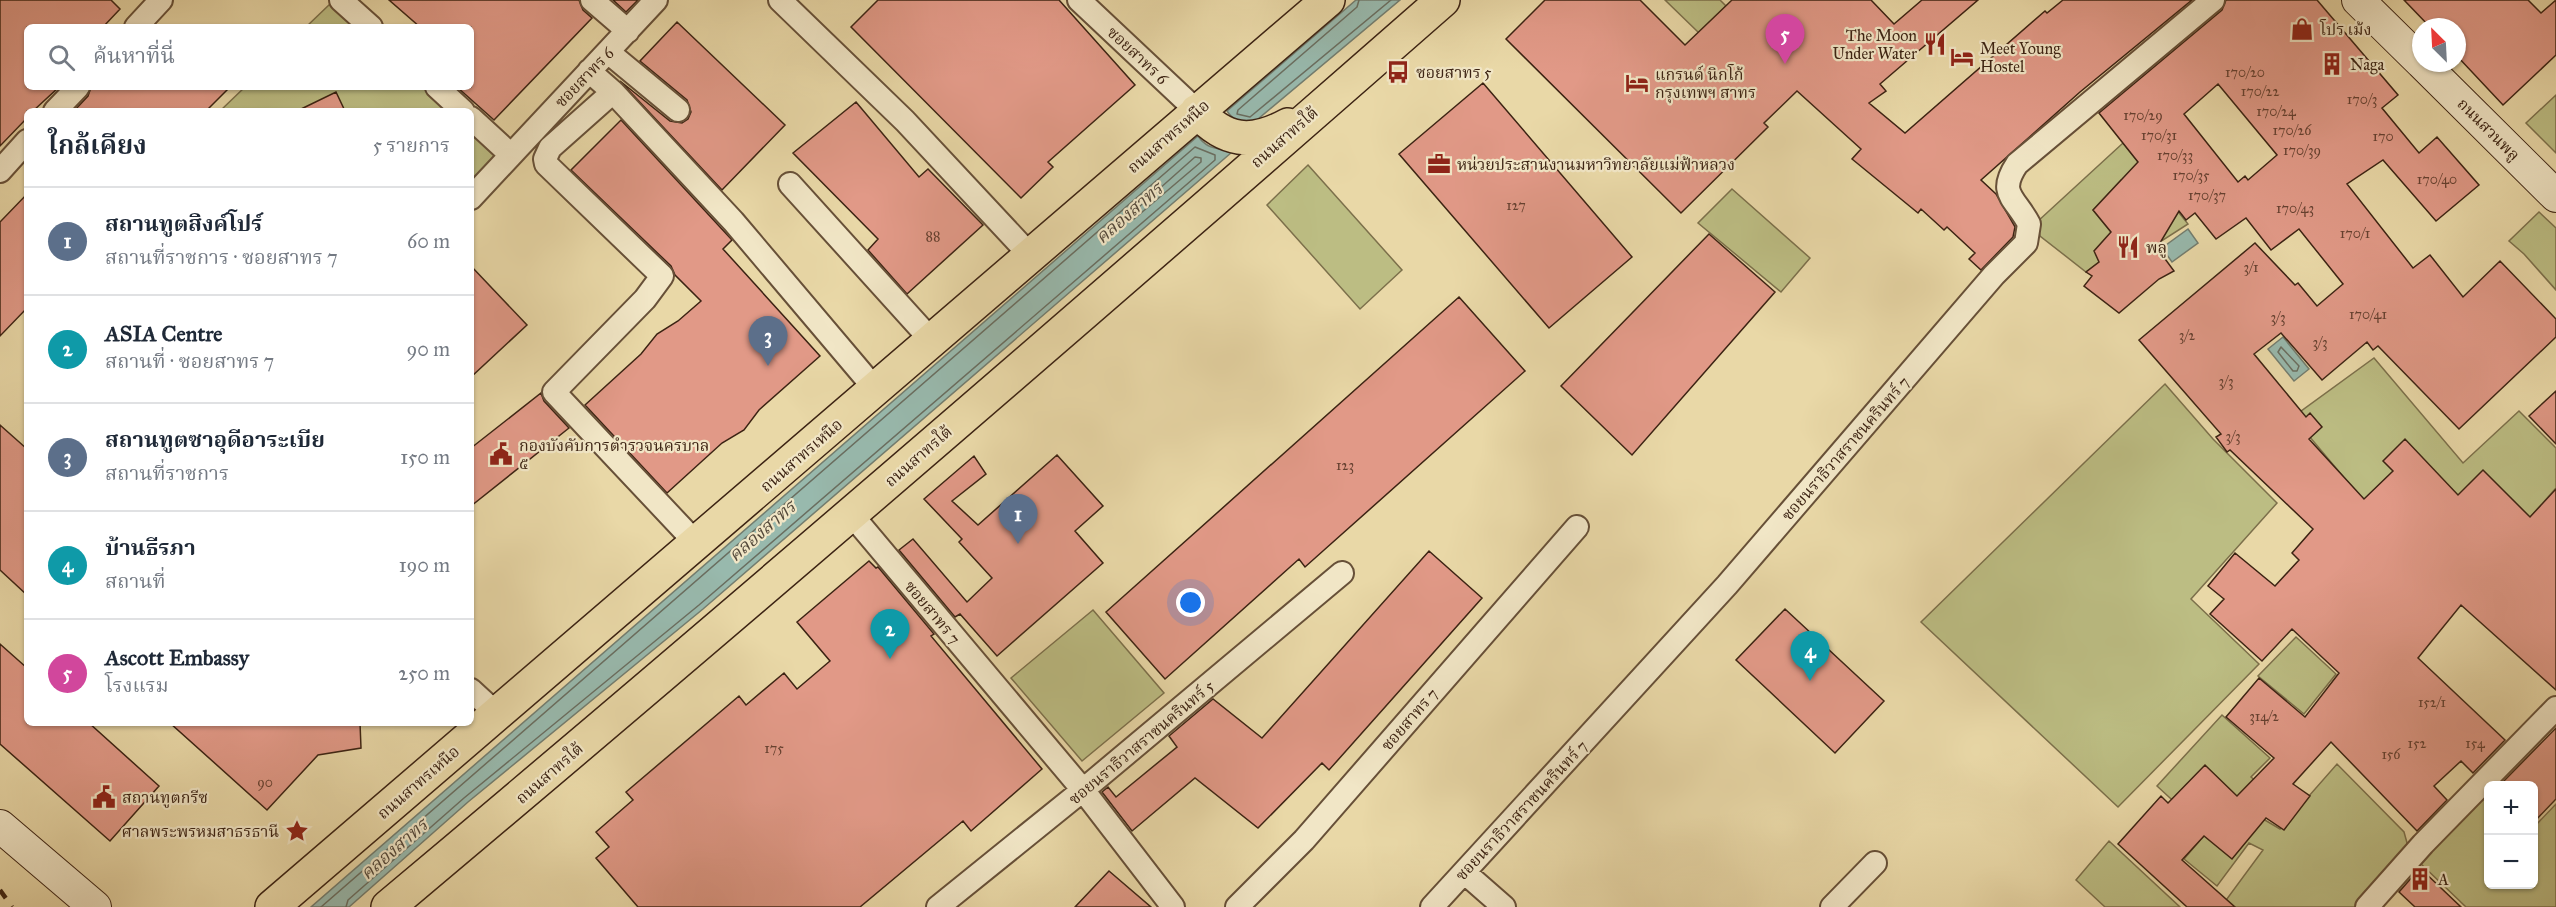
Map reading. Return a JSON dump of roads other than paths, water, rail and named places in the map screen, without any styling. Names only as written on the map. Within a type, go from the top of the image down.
[{"type":"main road","name":"ถนนสาทรเหนือ","points":[[272,907],[698,544],[1328,0]]},
{"type":"main road","name":"ถนนสาทรใต้","points":[[388,907],[489,825],[747,600],[851,514],[1443,0]]},
{"type":"main road","name":"ถนนสวนพลู","points":[[2358,0],[2412,54]]},
{"type":"main road","name":"ถนนสวนพลู","points":[[2430,72],[2556,196]]},
{"type":"main road","points":[[1197,111],[1211,127],[1235,138],[1249,139],[1279,130],[1315,111]]},
{"type":"main road","points":[[0,826],[95,907]]},
{"type":"street","points":[[139,24],[161,0]]},
{"type":"street","points":[[341,0],[368,24]]},
{"type":"street","points":[[592,0],[628,31]]},
{"type":"street","name":"ซอยสาทร 6","points":[[474,195],[656,0]]},
{"type":"street","points":[[780,0],[905,121],[1030,255]]},
{"type":"street","name":"ซอยสาทร 6","points":[[1078,0],[1197,111]]},
{"type":"street","name":"ซอยนราธิวาสราชนครินทร์ 7","points":[[1432,907],[1726,585],[1987,284],[2026,243],[2030,224],[2008,189],[2007,180],[2017,164],[2213,0]]},
{"type":"street","points":[[608,52],[678,110]]},
{"type":"street","points":[[589,71],[613,92],[733,220],[876,390]]},
{"type":"street","points":[[58,108],[75,90]]},
{"type":"street","points":[[440,90],[460,108]]},
{"type":"street","points":[[613,92],[550,148],[545,159],[546,164],[662,276],[645,299],[554,392],[698,544]]},
{"type":"street","points":[[474,121],[510,154]]},
{"type":"street","points":[[0,171],[24,144]]},
{"type":"street","points":[[790,184],[933,342]]},
{"type":"street","name":"ซอยสาทร 7","points":[[851,514],[1083,790],[1173,907]]},
{"type":"street","name":"ซอยสาทร 7","points":[[1237,907],[1304,840],[1577,527]]},
{"type":"street","name":"ซอยนราธิวาสราชนครินทร์ 5","points":[[938,907],[1083,790],[1342,573]]},
{"type":"street","points":[[474,693],[497,714]]},
{"type":"street","points":[[2367,907],[2423,844],[2556,708]]},
{"type":"street","points":[[1832,907],[1875,862]]},
{"type":"street","points":[[1464,872],[1504,907]]},
{"type":"water","points":[[1356,0],[1400,0],[1252,124],[1232,117],[1227,111]]},
{"type":"water","name":"คลองสาทร","points":[[1198,136],[1206,145],[1216,149],[1239,146],[703,609],[468,802],[349,907],[311,907]]},
{"type":"water","points":[[2188,229],[2198,243],[2172,262],[2162,248]]},
{"type":"water","points":[[2283,337],[2309,369],[2294,381],[2268,349]]},
{"type":"railway","points":[[0,890],[12,907]]},
{"type":"place","name":"โปร เม้ง","points":[[2302,29]]},
{"type":"place","name":"The Moon Under Water","points":[[1935,44]]},
{"type":"place","name":"Meet Young Hostel","points":[[1962,57]]},
{"type":"place","name":"Ascott Embassy","points":[[1785,64]]},
{"type":"place","name":"Naga","points":[[2332,64]]},
{"type":"place","name":"ซอยสาทร 5","points":[[1398,72]]},
{"type":"place","name":"แกรนด์ นิกโก้ กรุงเทพฯ สาทร","points":[[1637,83]]},
{"type":"place","name":"หน่วยประสานงานมหาวิทยาลัยแม่ฟ้าหลวง","points":[[1439,164]]},
{"type":"place","name":"พลู","points":[[2128,247]]},
{"type":"place","name":"สถานทูตซาอุดีอาระเบีย","points":[[768,366]]},
{"type":"place","name":"กองบังคับการตำรวจนครบาล ๕","points":[[501,454]]},
{"type":"place","name":"สถานทูตสิงค์โปร์","points":[[1018,544]]},
{"type":"place","name":"ASIA Centre","points":[[890,659]]},
{"type":"place","name":"บ้านธีรภา","points":[[1810,681]]},
{"type":"place","name":"สถานทูตกรีซ","points":[[104,797]]},
{"type":"place","name":"ศาลพระพรหมสาธรธานี","points":[[297,831]]},
{"type":"place","name":"A","points":[[2420,879]]}]
